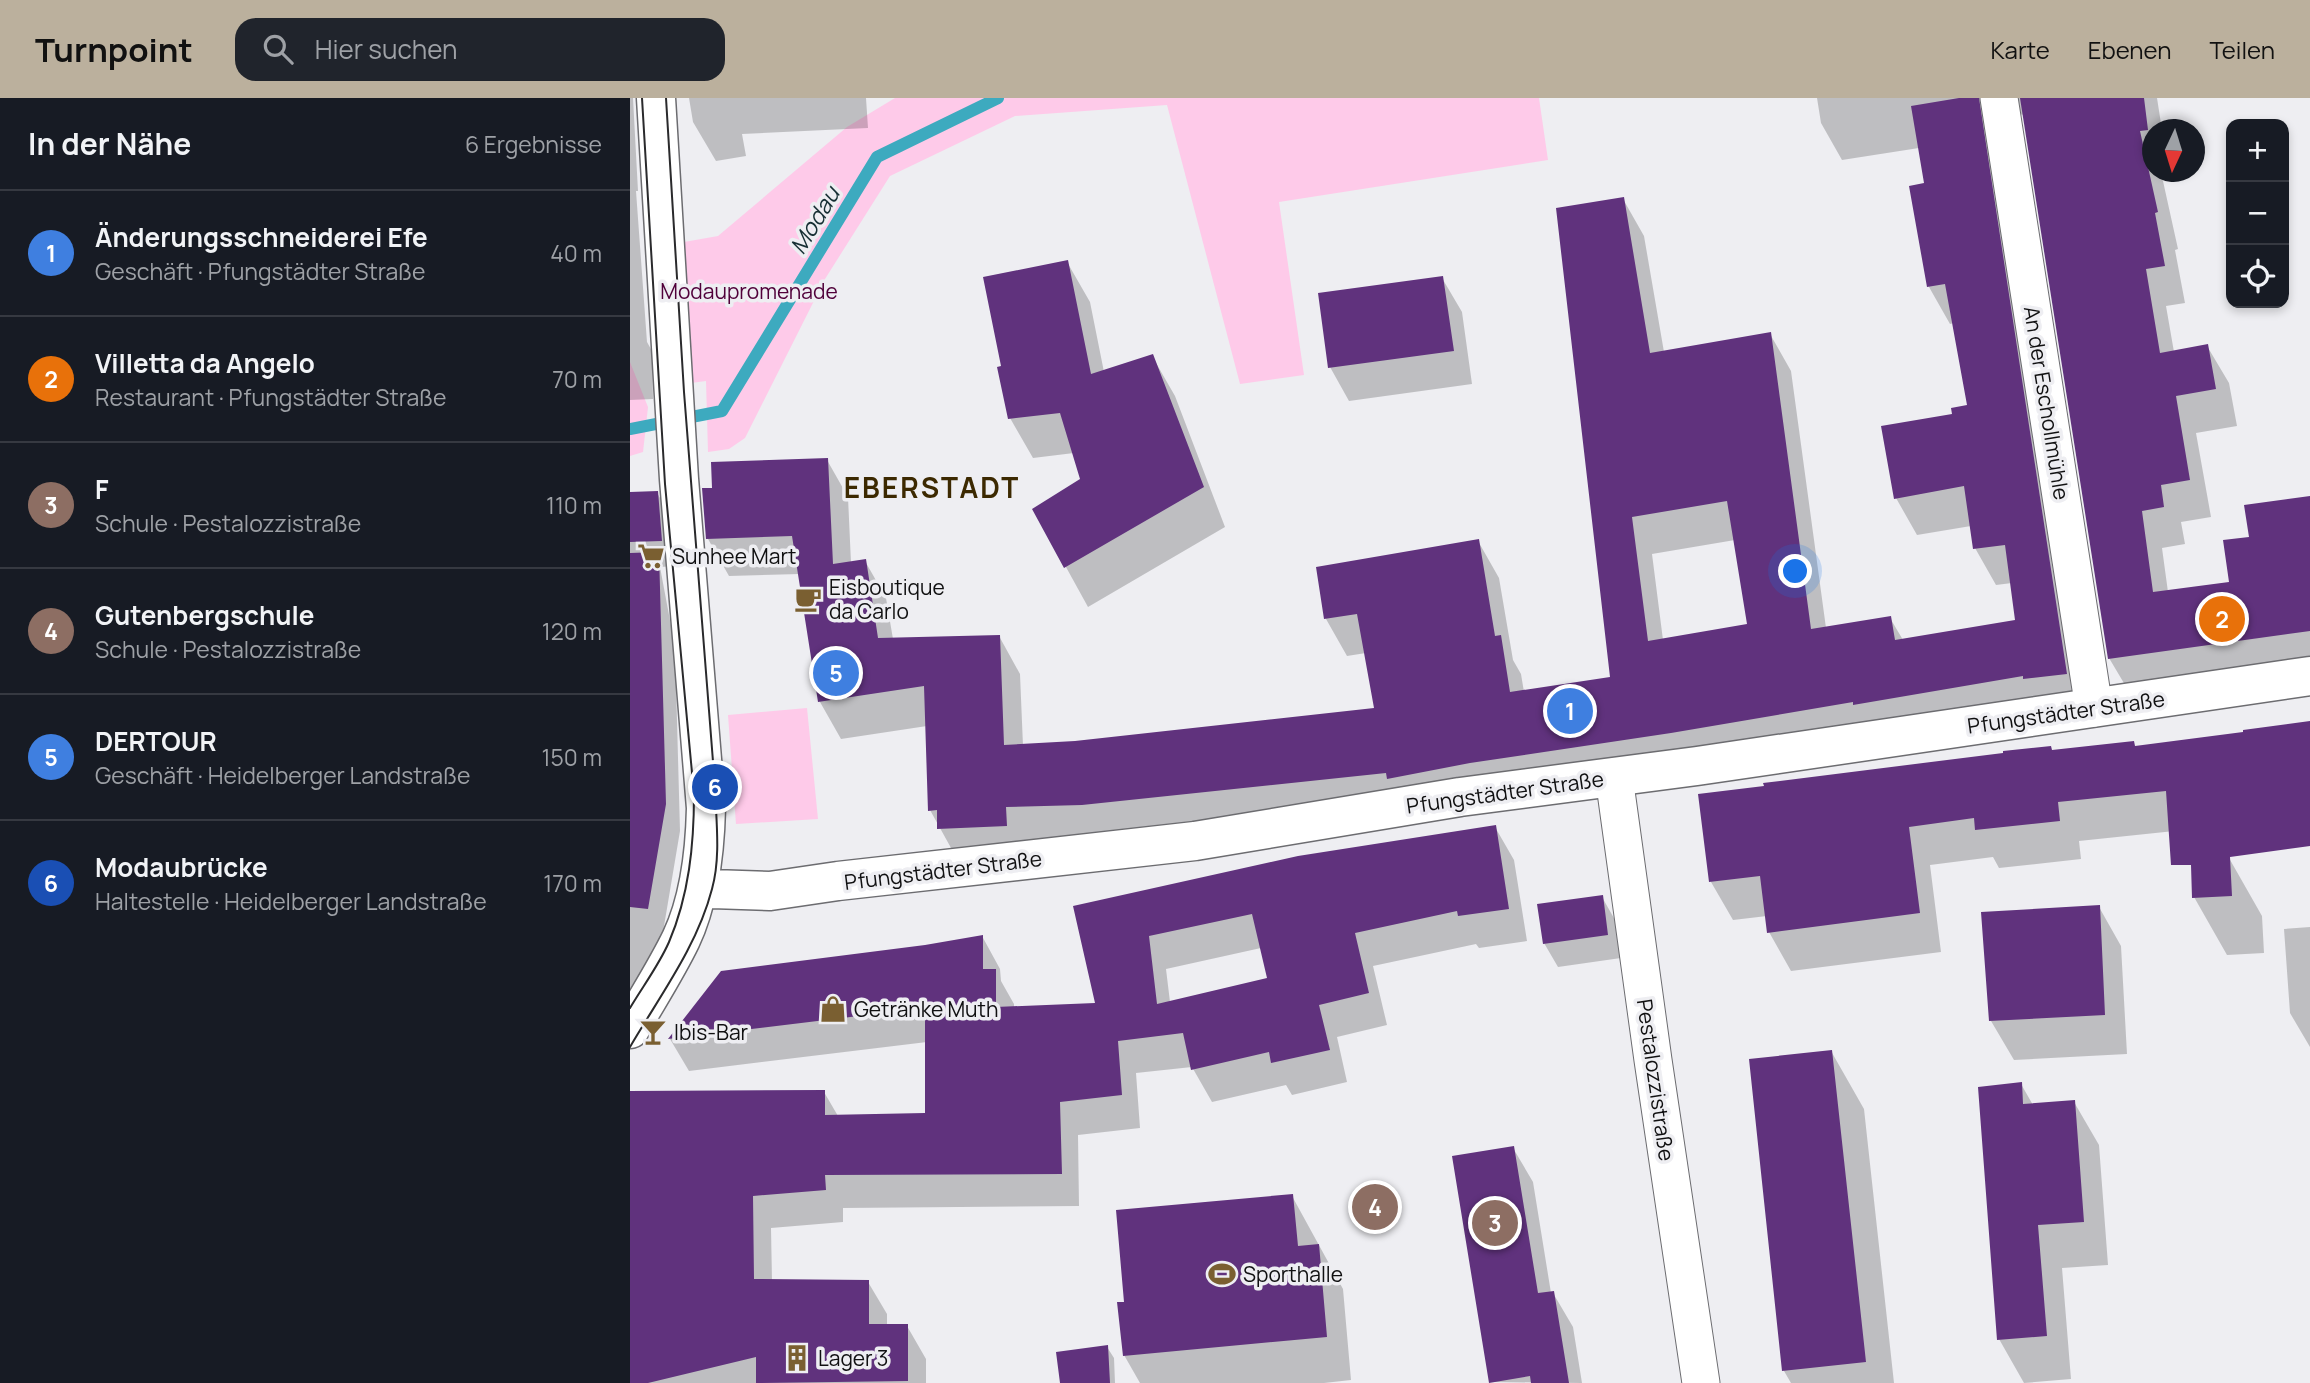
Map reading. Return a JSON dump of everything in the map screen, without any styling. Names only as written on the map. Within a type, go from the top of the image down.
[{"type":"street","points":[[630,1029],[682,937],[698,886],[706,808],[678,462],[656,98]]},
{"type":"street","name":"An der Eschollmühle","points":[[1999,98],[2094,708]]},
{"type":"street","name":"Pfungstädter Straße","points":[[698,886],[770,891],[1195,841],[1460,797],[2310,676]]},
{"type":"street","name":"Pestalozzistraße","points":[[1615,777],[1653,1060],[1701,1383]]},
{"type":"green space","name":"Modaupromenade","points":[[895,98],[1539,98],[1548,160],[1279,202],[1304,375],[1240,384],[1167,105],[1015,116],[890,176],[825,279],[745,438],[729,449],[708,452],[706,381],[691,383],[684,242],[718,236],[847,127]]},
{"type":"green space","points":[[630,362],[648,407],[643,452],[630,456]]},
{"type":"green space","points":[[807,708],[818,819],[736,824],[728,715]]},
{"type":"building","points":[[1959,98],[1979,98],[2067,674],[2023,679],[2023,676],[1853,705],[1853,702],[1470,763],[1387,779],[1386,773],[1082,805],[1006,807],[1007,826],[937,829],[937,810],[928,811],[924,686],[818,702],[792,536],[706,539],[702,488],[712,488],[711,462],[828,458],[833,564],[866,559],[878,638],[1000,635],[1004,745],[1075,741],[1374,708],[1357,614],[1324,619],[1316,567],[1479,539],[1495,636],[1501,635],[1510,692],[1610,677],[1556,208],[1624,197],[1650,353],[1771,332],[1811,629],[1891,616],[1895,640],[2015,620],[2005,545],[1973,549],[1964,486],[1894,499],[1881,426],[1952,414],[1951,408],[1967,405],[1945,284],[1927,287],[1909,186],[1924,183],[1911,106]],"holes":[[[1727,501],[1747,624],[1648,641],[1632,517]]]},
{"type":"building","points":[[2020,98],[2144,98],[2147,119],[2142,119],[2140,131],[2142,182],[2151,182],[2165,266],[2146,269],[2160,353],[2208,344],[2216,389],[2176,396],[2190,480],[2161,485],[2164,507],[2142,511],[2153,592],[2229,582],[2223,540],[2249,537],[2244,505],[2310,496],[2310,631],[2108,659]]},
{"type":"building","points":[[1068,260],[1091,374],[1153,354],[1204,487],[1064,568],[1032,509],[1080,479],[1060,413],[1008,419],[997,367],[1001,366],[983,277]]},
{"type":"building","points":[[1443,276],[1454,351],[1328,368],[1318,293]]},
{"type":"building","points":[[658,491],[662,541],[630,542],[630,492]]},
{"type":"building","points":[[659,552],[666,804],[648,909],[630,907],[630,553]]},
{"type":"building","points":[[2310,721],[2310,846],[2230,857],[2232,896],[2192,898],[2191,865],[2171,865],[2166,791],[2058,802],[2060,821],[1975,830],[1974,818],[1909,827],[1920,913],[1767,933],[1760,876],[1709,882],[1698,794],[2003,751],[2051,746],[2052,750],[2134,741],[2135,746]]},
{"type":"building","points":[[1496,825],[1509,909],[1458,916],[1457,911],[1355,933],[1369,993],[1319,1005],[1330,1050],[1271,1063],[1269,1052],[1191,1070],[1183,1033],[1118,1041],[1122,1095],[1060,1102],[1062,1174],[825,1175],[826,1190],[753,1196],[754,1279],[869,1280],[869,1324],[908,1324],[908,1381],[756,1383],[756,1357],[648,1383],[630,1383],[630,1091],[825,1090],[825,1115],[925,1113],[925,1008],[668,1039],[721,971],[983,935],[983,969],[996,969],[996,1007],[1095,1003],[1073,906],[1298,856]],"holes":[[[1252,914],[1267,978],[1157,1004],[1149,936]]]},
{"type":"building","points":[[1603,895],[1608,935],[1543,944],[1537,904]]},
{"type":"building","points":[[2100,905],[2105,1015],[1989,1021],[1981,912]]},
{"type":"building","points":[[1832,1050],[1866,1362],[1782,1371],[1749,1059]]},
{"type":"building","points":[[2022,1082],[2023,1104],[2075,1100],[2084,1222],[2038,1225],[2047,1336],[1997,1340],[1978,1087]]},
{"type":"building","points":[[1514,1146],[1538,1293],[1554,1291],[1569,1383],[1531,1383],[1530,1376],[1489,1383],[1452,1156]]},
{"type":"building","name":"Sporthalle","points":[[1293,1194],[1298,1246],[1319,1244],[1327,1337],[1123,1356],[1117,1302],[1124,1302],[1116,1210]]},
{"type":"building","points":[[1108,1345],[1110,1383],[1060,1383],[1056,1352]]},
{"type":"waterway","name":"Modau","points":[[630,429],[722,411],[877,157],[998,98]]},
{"type":"tram line","points":[[630,1008],[665,951],[676,924],[686,888],[693,832],[694,794],[665,484],[642,98]]},
{"type":"tram line","points":[[630,1047],[697,931],[712,889],[717,851],[715,787],[684,392],[666,98]]},
{"type":"place","name":"Sunhee Mart","points":[[651,556]]},
{"type":"place","name":"Eisboutique da Carlo","points":[[808,599]]},
{"type":"place","name":"Villetta da Angelo","points":[[2222,619]]},
{"type":"place","name":"DERTOUR","points":[[836,673]]},
{"type":"place","name":"Änderungsschneiderei Efe","points":[[1570,711]]},
{"type":"place","name":"Modaubrücke","points":[[715,787]]},
{"type":"place","name":"Getränke Muth","points":[[833,1009]]},
{"type":"place","name":"Ibis-Bar","points":[[653,1032]]},
{"type":"place","name":"Gutenbergschule","points":[[1375,1207]]},
{"type":"place","name":"F","points":[[1495,1223]]},
{"type":"place","name":"Sporthalle","points":[[1222,1274]]},
{"type":"place","name":"Lager 3","points":[[797,1358]]},
{"type":"district","name":"EBERSTADT","points":[[932,487]]}]
